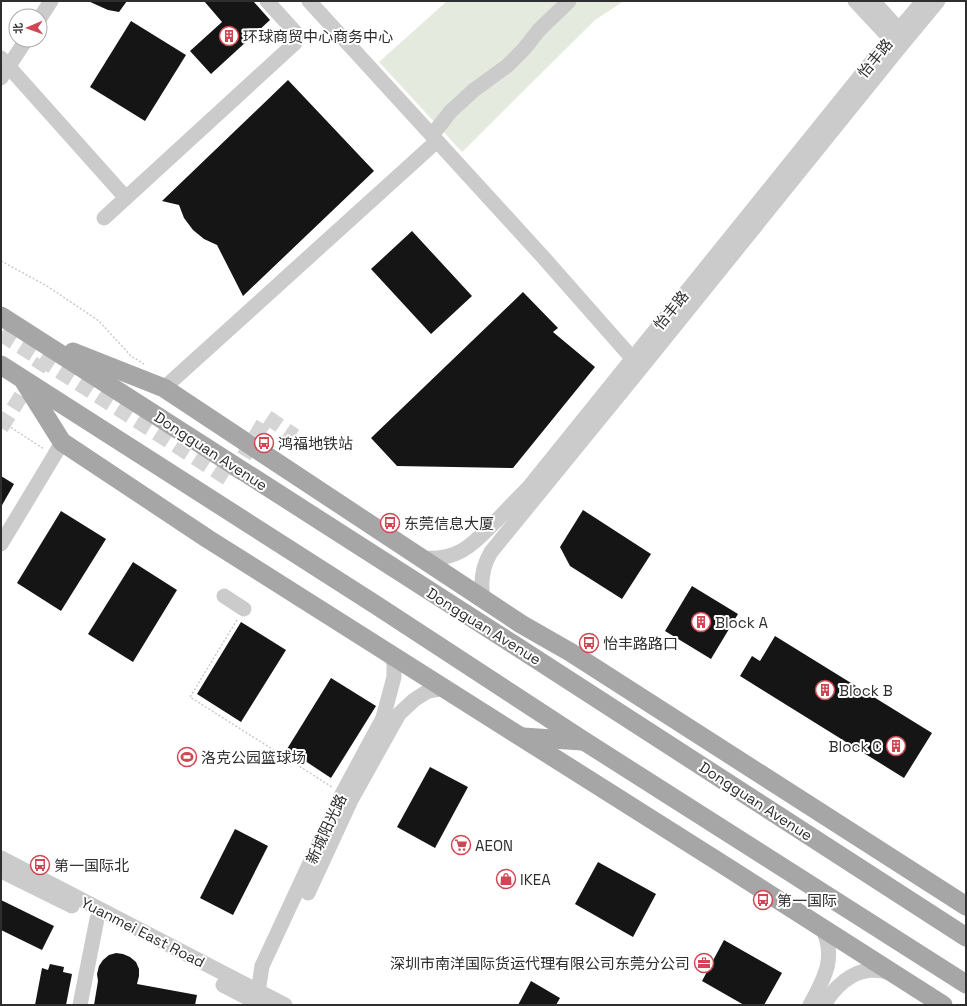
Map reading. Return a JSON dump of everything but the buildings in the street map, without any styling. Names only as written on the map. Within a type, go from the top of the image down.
[{"type":"main road","name":"Dongguan Avenue","points":[[1,316],[966,937]]},
{"type":"main road","points":[[32,336],[164,388],[521,624],[576,657],[966,906]]},
{"type":"main road","points":[[1,364],[383,609],[584,741],[966,984]]},
{"type":"main road","points":[[21,377],[58,449],[214,542],[943,1005]]},
{"type":"main road","points":[[262,484],[387,534]]},
{"type":"main road","points":[[522,737],[584,741]]},
{"type":"street","points":[[104,218],[296,43],[296,33],[266,1]]},
{"type":"street","points":[[309,1],[543,257],[637,363]]},
{"type":"street","points":[[164,388],[434,138],[451,111],[474,90],[511,62],[524,49],[539,30],[569,1]]},
{"type":"street","points":[[557,13],[574,1]]},
{"type":"street","points":[[855,1],[899,39]]},
{"type":"street","points":[[873,1],[899,39]]},
{"type":"street","points":[[899,39],[923,1]]},
{"type":"street","points":[[899,39],[938,1]]},
{"type":"street","name":"怡丰路","points":[[483,598],[482,579],[486,560],[491,552],[637,363],[899,39]]},
{"type":"street","points":[[19,48],[4,67],[126,198]]},
{"type":"street","name":"怡丰路","points":[[422,558],[442,558],[452,556],[465,550],[477,541],[528,487],[637,363]]},
{"type":"street","points":[[1,544],[58,449]]},
{"type":"street","points":[[224,596],[244,609]]},
{"type":"street","name":"新城阳光路","points":[[261,1001],[262,966],[342,794],[383,718],[394,677],[394,664],[391,654]]},
{"type":"street","name":"新城阳光路","points":[[261,1001],[271,969],[347,806],[399,714],[414,700],[428,691],[445,688]]},
{"type":"street","name":"Yuanmei East Road","points":[[1,858],[261,1001]]},
{"type":"street","name":"Yuanmei East Road","points":[[1,871],[261,1001],[285,1005]]},
{"type":"street","points":[[80,1005],[97,919]]},
{"type":"street","points":[[810,1005],[826,972],[828,960],[829,947],[827,938],[822,928]]},
{"type":"street","points":[[824,1005],[831,992],[841,982],[853,975],[868,970],[882,970],[891,973]]},
{"type":"path","points":[[1,260],[46,286],[99,321],[131,356],[148,367]]},
{"type":"path","points":[[1,420],[58,449]]},
{"type":"path","points":[[244,609],[190,696],[342,794]]},
{"type":"shaded area","points":[[447,1],[624,1],[595,20],[462,152],[379,62]]},
{"type":"tunnel","points":[[1,334],[230,480],[267,417],[295,436]]},
{"type":"tunnel","points":[[1,428],[43,361]]},
{"type":"place","name":"环球商贸中心商务中心","points":[[229,36]]},
{"type":"place","name":"鸿福地铁站","points":[[264,443]]},
{"type":"place","name":"东莞信息大厦","points":[[390,523]]},
{"type":"place","name":"Block A","points":[[701,622]]},
{"type":"place","name":"怡丰路路口","points":[[589,643]]},
{"type":"place","name":"Block B","points":[[825,690]]},
{"type":"place","name":"Block C","points":[[896,746]]},
{"type":"place","name":"洛克公园篮球场","points":[[187,757]]},
{"type":"place","name":"AEON","points":[[461,845]]},
{"type":"place","name":"第一国际北","points":[[40,865]]},
{"type":"place","name":"IKEA","points":[[506,879]]},
{"type":"place","name":"第一国际","points":[[763,900]]},
{"type":"place","name":"深圳市南洋国际货运代理有限公司东莞分公司","points":[[704,963]]}]
